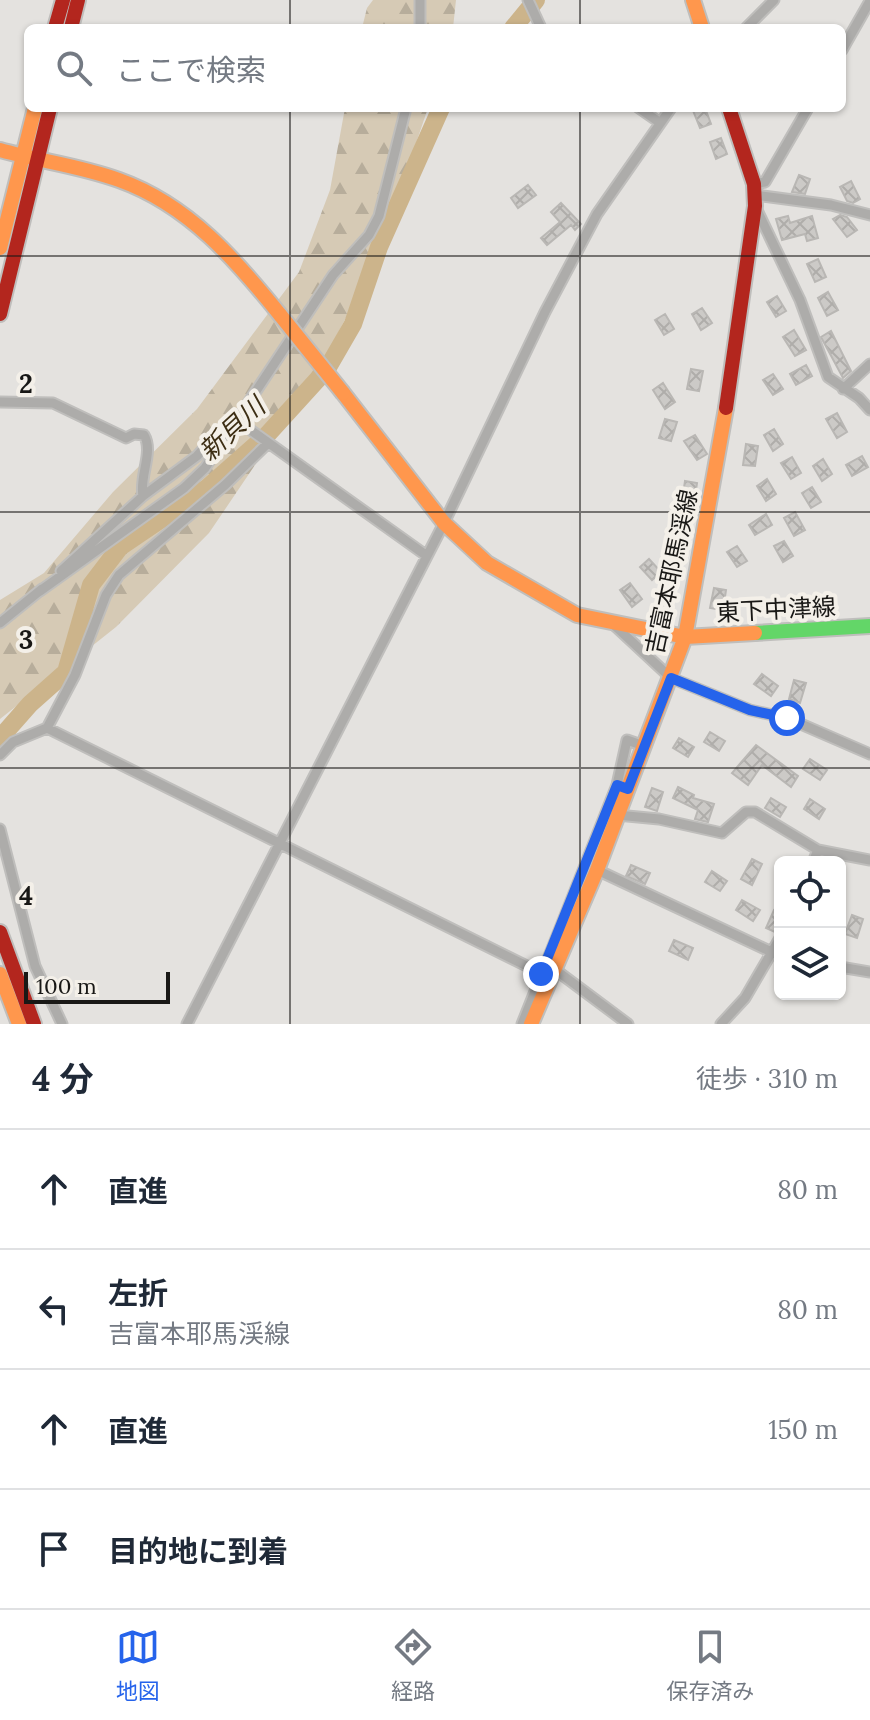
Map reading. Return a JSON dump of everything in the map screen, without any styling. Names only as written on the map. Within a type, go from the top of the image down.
[{"type":"main road","points":[[56,24],[63,0]]},
{"type":"main road","points":[[72,24],[78,0]]},
{"type":"main road","points":[[693,0],[701,24]]},
{"type":"main road","points":[[0,314],[30,158],[35,112]]},
{"type":"main road","points":[[0,248],[48,112]]},
{"type":"main road","name":"吉富本耶馬渓線","points":[[531,1024],[548,973],[597,870],[617,815],[622,787],[644,746],[685,637],[723,431],[755,195],[730,112]]},
{"type":"main road","name":"東下中津線","points":[[0,150],[120,180],[161,198],[231,255],[444,523],[487,563],[550,603],[577,615],[614,625],[685,637],[870,626]]},
{"type":"main road","points":[[0,932],[34,1024]]},
{"type":"main road","points":[[0,974],[19,1024]]},
{"type":"street","points":[[420,0],[420,24]]},
{"type":"street","points":[[528,0],[539,23]]},
{"type":"street","points":[[750,24],[774,0]]},
{"type":"street","points":[[846,43],[870,1]]},
{"type":"street","points":[[0,623],[184,488],[205,468],[333,275],[369,235],[379,216],[405,112]]},
{"type":"street","points":[[645,112],[659,122]]},
{"type":"street","points":[[187,1024],[444,523],[545,312],[597,214],[668,112]]},
{"type":"street","points":[[755,195],[806,112]]},
{"type":"street","points":[[755,195],[831,205],[870,215]]},
{"type":"street","points":[[755,195],[800,300],[828,377],[859,398],[870,410]]},
{"type":"street","points":[[843,389],[870,364]]},
{"type":"street","points":[[0,402],[53,403],[126,438],[134,434],[144,435],[149,446],[140,480],[143,496]]},
{"type":"street","points":[[238,421],[427,556]]},
{"type":"street","points":[[40,591],[143,496],[197,456],[222,428],[238,421]]},
{"type":"street","points":[[0,755],[13,742],[47,728],[75,675],[106,595],[119,575],[141,553],[225,485],[268,443]]},
{"type":"street","points":[[614,625],[671,678],[750,710],[787,718],[870,754]]},
{"type":"street","points":[[47,728],[280,845],[548,973],[628,1024]]},
{"type":"street","points":[[522,1024],[548,973],[622,787]]},
{"type":"street","points":[[617,815],[659,819],[722,833],[746,812],[755,812],[818,850],[870,860]]},
{"type":"street","points":[[0,829],[35,966],[62,1024]]},
{"type":"street","points":[[816,856],[818,850]]},
{"type":"street","points":[[597,870],[774,954]]},
{"type":"street","points":[[721,1024],[745,998],[774,958]]},
{"type":"street","points":[[846,968],[870,972]]},
{"type":"green space","points":[[373,0],[456,0],[453,24],[363,24],[367,8]]},
{"type":"green space","points":[[344,112],[427,112],[375,263],[314,378],[209,533],[116,627],[0,719],[0,600],[44,573],[113,492],[197,409],[299,272],[330,190]]},
{"type":"building","points":[[694,112],[706,112],[711,124],[700,128]]},
{"type":"building","points":[[721,138],[727,154],[716,159],[710,142]]},
{"type":"building","points":[[799,175],[810,179],[805,194],[792,192]]},
{"type":"building","points":[[851,181],[860,199],[853,203],[847,201],[840,187]]},
{"type":"building","points":[[528,185],[536,195],[518,208],[511,198]]},
{"type":"building","points":[[561,203],[581,224],[575,230],[571,225],[547,245],[541,238],[560,222],[551,212]]},
{"type":"building","points":[[840,215],[847,217],[857,230],[847,237],[833,219]]},
{"type":"building","points":[[788,216],[790,223],[812,216],[818,238],[807,241],[805,234],[782,240],[776,219]]},
{"type":"building","points":[[818,259],[826,277],[815,282],[807,264]]},
{"type":"building","points":[[828,292],[838,310],[827,316],[818,298]]},
{"type":"building","points":[[777,296],[786,311],[776,317],[767,302]]},
{"type":"building","points":[[702,308],[712,323],[701,330],[692,314]]},
{"type":"building","points":[[665,314],[674,329],[664,335],[655,320]]},
{"type":"building","points":[[794,330],[806,350],[795,356],[783,337]]},
{"type":"building","points":[[831,331],[851,371],[843,378],[821,337]]},
{"type":"building","points":[[806,365],[812,376],[796,385],[790,374]]},
{"type":"building","points":[[691,369],[703,371],[699,391],[687,389]]},
{"type":"building","points":[[773,374],[783,389],[773,395],[763,380]]},
{"type":"building","points":[[663,383],[675,402],[665,409],[653,390]]},
{"type":"building","points":[[837,413],[847,432],[837,438],[826,419]]},
{"type":"building","points":[[665,419],[677,422],[671,441],[659,438]]},
{"type":"building","points":[[774,429],[783,444],[773,451],[764,435]]},
{"type":"building","points":[[695,435],[707,454],[697,460],[684,441]]},
{"type":"building","points":[[746,444],[758,446],[755,466],[743,465]]},
{"type":"building","points":[[862,456],[868,467],[852,476],[846,465]]},
{"type":"building","points":[[792,457],[801,473],[791,479],[781,463]]},
{"type":"building","points":[[823,459],[832,474],[822,481],[813,466]]},
{"type":"building","points":[[767,479],[776,494],[766,501],[757,486]]},
{"type":"building","points":[[685,481],[697,483],[694,503],[682,502]]},
{"type":"building","points":[[812,487],[821,502],[811,508],[802,493]]},
{"type":"building","points":[[795,512],[805,530],[794,536],[784,518]]},
{"type":"building","points":[[766,514],[772,525],[755,535],[749,525]]},
{"type":"building","points":[[674,532],[687,535],[682,557],[669,554]]},
{"type":"building","points":[[784,541],[793,556],[783,562],[774,546]]},
{"type":"building","points":[[737,546],[747,561],[737,567],[727,552]]},
{"type":"building","points":[[649,559],[661,572],[652,580],[640,567]]},
{"type":"building","points":[[630,583],[642,599],[632,607],[620,590]]},
{"type":"building","points":[[714,588],[726,590],[723,610],[710,608]]},
{"type":"building","points":[[762,674],[778,686],[771,696],[754,684]]},
{"type":"building","points":[[794,680],[806,683],[800,703],[789,699]]},
{"type":"building","points":[[710,732],[725,741],[719,751],[704,742]]},
{"type":"building","points":[[679,738],[694,747],[688,757],[673,748]]},
{"type":"building","points":[[756,745],[798,776],[791,787],[762,765],[748,785],[732,773]]},
{"type":"building","points":[[810,759],[827,770],[820,780],[803,769]]},
{"type":"building","points":[[678,787],[694,795],[693,798],[714,804],[708,822],[695,819],[698,810],[673,798]]},
{"type":"building","points":[[652,788],[663,792],[657,811],[645,807]]},
{"type":"building","points":[[771,798],[786,807],[780,817],[765,808]]},
{"type":"building","points":[[810,799],[825,809],[819,819],[804,809]]},
{"type":"building","points":[[752,859],[762,864],[752,885],[741,879]]},
{"type":"building","points":[[631,865],[650,873],[645,884],[626,876]]},
{"type":"building","points":[[712,871],[727,881],[720,891],[705,882]]},
{"type":"building","points":[[742,900],[760,910],[753,921],[736,910]]},
{"type":"building","points":[[774,910],[774,932],[766,928]]},
{"type":"building","points":[[852,915],[863,919],[857,938],[846,934]]},
{"type":"building","points":[[674,940],[693,948],[688,960],[669,951]]},
{"type":"waterway","name":"新貝川","points":[[516,24],[536,0]]},
{"type":"waterway","name":"新貝川","points":[[0,738],[30,704],[66,672],[91,585],[120,547],[207,488],[267,435],[327,369],[353,324],[379,247],[439,112]]},
{"type":"traffic: fast","points":[[755,633],[870,626]]},
{"type":"traffic: slow","points":[[693,0],[701,24]]},
{"type":"traffic: slow","points":[[0,248],[34,112]]},
{"type":"traffic: slow","points":[[0,150],[105,175],[168,204],[209,236],[281,316]]},
{"type":"traffic: slow","points":[[281,316],[343,393]]},
{"type":"traffic: slow","points":[[343,393],[444,523],[487,563],[577,615],[685,637],[755,633]]},
{"type":"traffic: slow","points":[[531,1024],[597,870],[685,637],[726,408]]},
{"type":"traffic: slow","points":[[0,974],[19,1024]]},
{"type":"traffic: jam","points":[[56,24],[63,0]]},
{"type":"traffic: jam","points":[[72,24],[78,0]]},
{"type":"traffic: jam","points":[[0,314],[49,112]]},
{"type":"traffic: jam","points":[[726,408],[755,206],[754,184],[730,112]]},
{"type":"traffic: jam","points":[[0,932],[34,1024]]},
{"type":"route","points":[[541,974],[617,785],[628,789],[671,678],[750,710],[787,718]]}]
